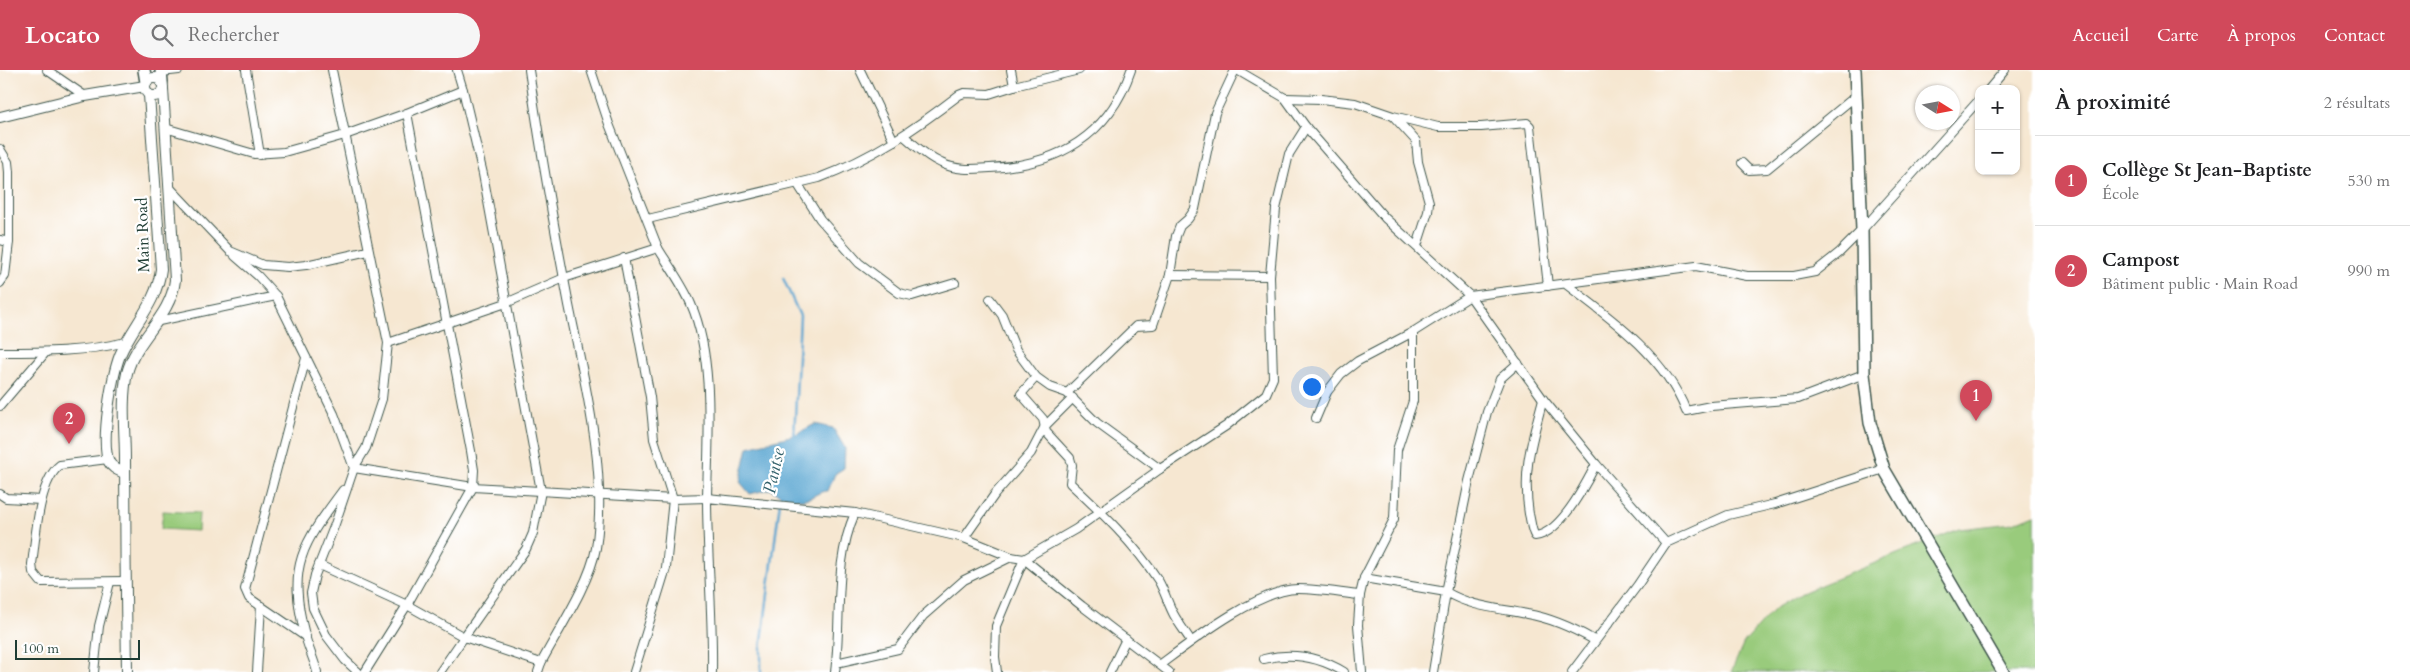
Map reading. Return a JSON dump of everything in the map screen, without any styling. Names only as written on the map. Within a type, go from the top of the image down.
[{"type":"main road","points":[[144,70],[147,88]]},
{"type":"main road","points":[[1855,70],[1862,230],[1864,374],[1870,423],[1884,469],[2003,672]]},
{"type":"street","points":[[47,70],[85,96]]},
{"type":"street","points":[[147,88],[154,78],[162,78],[179,70]]},
{"type":"street","points":[[246,70],[260,155]]},
{"type":"street","points":[[332,70],[388,343],[382,399],[366,448],[346,485],[335,524],[319,565],[311,593],[312,608],[326,635],[345,660],[358,672]]},
{"type":"street","points":[[440,672],[526,549],[533,533],[541,491],[483,174],[463,90],[456,70]]},
{"type":"street","points":[[529,70],[564,278],[588,402],[600,495],[596,548],[591,568],[538,672]]},
{"type":"street","points":[[591,70],[609,124],[658,248],[691,304],[699,328],[707,385],[707,536],[713,623],[712,672]]},
{"type":"street","points":[[860,70],[894,141]]},
{"type":"street","points":[[1011,70],[1014,86]]},
{"type":"street","points":[[648,219],[797,183],[845,168],[904,136],[959,95],[964,93],[990,94],[1079,70]]},
{"type":"street","points":[[904,136],[923,152],[942,164],[962,169],[1005,167],[1041,160],[1060,154],[1082,140],[1102,122],[1122,91],[1131,70]]},
{"type":"street","points":[[964,538],[995,494],[1031,453],[1045,426],[1070,396],[1136,326],[1153,326],[1170,275],[1176,236],[1180,226],[1195,209],[1215,114],[1236,70],[1285,98],[1306,128],[1385,218],[1470,296],[1543,399],[1596,464],[1666,543]]},
{"type":"street","points":[[1993,85],[2006,70]]},
{"type":"street","points":[[0,117],[85,96],[147,88],[159,96],[162,78]]},
{"type":"street","points":[[127,672],[124,473],[125,395],[131,361],[159,321],[174,289],[171,189],[162,78]]},
{"type":"street","name":"Main Road","points":[[108,459],[107,430],[112,386],[117,365],[126,342],[155,296],[161,269],[147,88]]},
{"type":"street","points":[[166,128],[260,155],[284,152],[345,135],[407,113],[463,90]]},
{"type":"street","points":[[1742,163],[1749,170],[1767,169],[1856,95]]},
{"type":"street","points":[[1285,98],[1321,98],[1356,104],[1393,116],[1438,127],[1480,127],[1527,123],[1530,126],[1548,286]]},
{"type":"street","points":[[1316,418],[1327,392],[1341,374],[1358,361],[1413,332],[1470,296],[1568,285],[1594,278],[1696,266],[1747,276],[1806,275],[1815,272],[1839,254],[1862,230],[1975,104]]},
{"type":"street","points":[[365,672],[407,605],[473,487],[471,451],[407,113]]},
{"type":"street","points":[[1393,116],[1416,141],[1418,162],[1429,202],[1428,212],[1417,246]]},
{"type":"street","points":[[997,672],[994,656],[996,626],[1024,558],[1101,512],[1160,469],[1226,426],[1266,394],[1273,378],[1270,276],[1276,209],[1282,177],[1289,154],[1306,128]]},
{"type":"street","points":[[0,149],[8,162],[9,242],[5,276],[0,283]]},
{"type":"street","points":[[797,183],[820,219],[847,251],[877,279],[899,293],[912,296],[955,283]]},
{"type":"street","points":[[171,189],[276,296],[334,414],[354,468]]},
{"type":"street","points":[[0,240],[9,242]]},
{"type":"street","points":[[388,343],[506,302],[564,278],[658,248]]},
{"type":"street","points":[[230,251],[263,265],[288,267],[368,250]]},
{"type":"street","points":[[624,258],[650,397],[654,440],[673,499],[666,568],[634,672]]},
{"type":"street","points":[[1170,275],[1270,276]]},
{"type":"street","points":[[1568,285],[1625,331],[1672,380],[1686,411],[1711,406],[1798,399],[1864,374]]},
{"type":"street","points":[[159,321],[276,296]]},
{"type":"street","points":[[990,299],[1002,315],[1016,350],[1036,377],[1050,387],[1070,396],[1097,423],[1160,469]]},
{"type":"street","points":[[1362,672],[1358,625],[1360,595],[1364,578],[1394,519],[1397,450],[1413,401],[1413,332]]},
{"type":"street","points":[[0,352],[46,352],[104,348],[126,342]]},
{"type":"street","points":[[0,406],[46,352]]},
{"type":"street","points":[[306,358],[245,583],[246,593],[261,606],[306,637]]},
{"type":"street","points":[[1433,672],[1446,592],[1469,481],[1487,412],[1500,379],[1518,363]]},
{"type":"street","points":[[1036,377],[1021,394],[1043,419],[1046,432],[1070,458],[1072,465],[1070,483],[1132,545],[1166,593],[1173,614],[1191,641]]},
{"type":"street","points":[[1543,399],[1526,467],[1528,504],[1534,534],[1541,535],[1563,516],[1579,494],[1596,464]]},
{"type":"street","points":[[107,430],[124,429]]},
{"type":"street","points":[[124,473],[114,468],[108,459],[60,465],[51,476],[42,500],[32,564],[36,578],[41,582],[125,581]]},
{"type":"street","points":[[354,468],[473,487],[673,499],[707,498],[855,513],[964,538],[1011,557],[1024,558],[1082,606],[1169,672]]},
{"type":"street","points":[[1572,672],[1594,640],[1637,586],[1666,543],[1728,515],[1775,504],[1884,469]]},
{"type":"street","points":[[317,672],[306,637],[297,596],[297,572],[304,548],[318,524],[346,485]]},
{"type":"street","points":[[0,494],[6,498],[42,500]]},
{"type":"street","points":[[835,672],[838,599],[843,551],[847,531],[855,513]]},
{"type":"street","points":[[836,663],[898,649],[923,616],[964,580],[1011,557]]},
{"type":"street","points":[[319,565],[407,605],[464,637],[541,663]]},
{"type":"street","points":[[1364,578],[1446,592],[1466,602],[1541,617],[1572,628],[1594,640]]},
{"type":"street","points":[[94,672],[99,626],[110,582]]},
{"type":"street","points":[[1160,664],[1228,616],[1284,591],[1298,589],[1360,595]]},
{"type":"street","points":[[257,672],[261,606]]},
{"type":"street","points":[[1110,672],[1126,640]]},
{"type":"street","points":[[1264,659],[1292,655],[1319,660],[1344,672]]},
{"type":"green space","points":[[163,511],[199,513],[198,531],[161,529]]},
{"type":"green space","points":[[2035,514],[2035,672],[1731,672],[1744,643],[1774,609],[1801,593],[1959,529],[2013,523]]},
{"type":"water","points":[[815,424],[833,428],[845,448],[844,468],[835,474],[828,491],[804,499],[794,499],[770,489],[750,494],[740,482],[748,447],[794,435]]},
{"type":"waterway","name":"Pantse","points":[[783,278],[800,316],[794,438]]},
{"type":"waterway","name":"Pantse","points":[[761,672],[761,648],[781,494]]},
{"type":"place","name":"Collège St Jean-Baptiste","points":[[1976,421]]},
{"type":"place","name":"Campost","points":[[69,444]]}]
